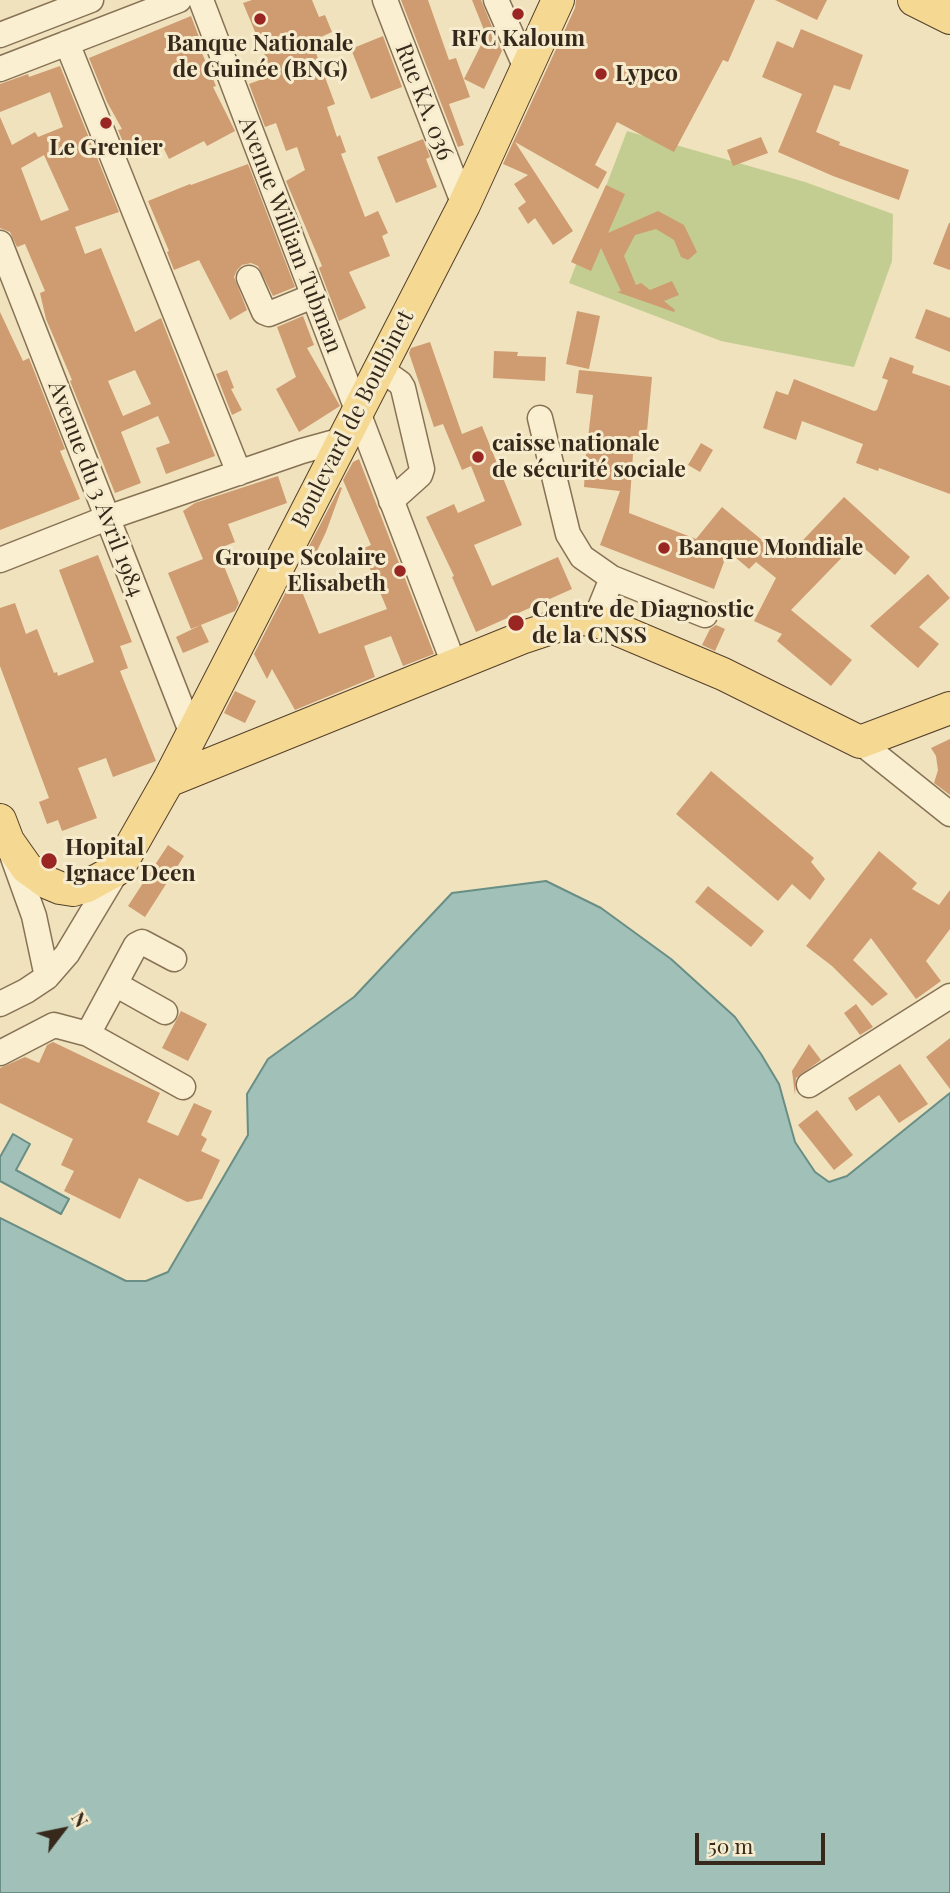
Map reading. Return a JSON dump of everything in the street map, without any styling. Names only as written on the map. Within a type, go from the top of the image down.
[{"type":"main road","points":[[914,0],[950,18]]},
{"type":"main road","name":"Boulevard de Boulbinet","points":[[118,869],[168,781],[464,205],[554,3]]},
{"type":"main road","points":[[168,781],[578,619],[595,620],[723,674],[860,742],[950,708]]},
{"type":"main road","points":[[4,831],[27,868],[60,888],[73,890],[87,886],[118,869]]},
{"type":"street","points":[[0,35],[91,0]]},
{"type":"street","points":[[0,69],[179,0]]},
{"type":"street","name":"Avenue William Tubman","points":[[201,0],[455,667]]},
{"type":"street","name":"Rue KA. 036","points":[[385,0],[464,205]]},
{"type":"street","points":[[496,0],[526,68]]},
{"type":"street","points":[[67,43],[240,473]]},
{"type":"street","name":"Avenue du 3 Avril 1984","points":[[0,243],[192,734]]},
{"type":"street","points":[[249,278],[264,312],[269,314],[313,296]]},
{"type":"street","points":[[379,368],[403,388],[422,469],[420,475],[391,500]]},
{"type":"street","points":[[540,418],[568,534],[582,556],[612,578],[705,615]]},
{"type":"street","points":[[0,560],[107,518],[342,440]]},
{"type":"street","points":[[595,620],[612,578]]},
{"type":"street","points":[[860,742],[950,813]]},
{"type":"street","points":[[4,831],[34,916],[47,977]]},
{"type":"street","points":[[0,1004],[47,977],[67,954],[118,869]]},
{"type":"street","points":[[88,1034],[136,945],[142,942],[174,960]]},
{"type":"street","points":[[116,984],[165,1012]]},
{"type":"street","points":[[808,1085],[950,996]]},
{"type":"street","points":[[0,1053],[54,1025],[88,1034],[183,1087]]},
{"type":"green space","points":[[627,131],[805,182],[893,214],[892,261],[854,367],[721,341],[569,283]]},
{"type":"water","points":[[546,881],[601,908],[671,959],[735,1017],[779,1084],[795,1142],[815,1172],[829,1182],[847,1176],[950,1093],[950,1893],[0,1893],[0,1218],[126,1281],[146,1281],[168,1272],[248,1135],[247,1094],[268,1059],[354,997],[452,893]]},
{"type":"water","points":[[13,1134],[30,1144],[16,1170],[69,1199],[61,1214],[0,1181],[0,1157]]},
{"type":"building","points":[[252,0],[312,0],[319,17],[325,15],[332,32],[314,40],[319,52],[316,53],[335,104],[327,107],[337,137],[340,135],[346,152],[341,154],[365,217],[378,211],[388,233],[382,236],[390,256],[349,272],[366,308],[339,321],[319,268],[322,266],[286,181],[305,170],[297,147],[286,151],[276,123],[265,127],[249,84],[273,75],[243,3]]},
{"type":"building","points":[[401,0],[428,0],[449,60],[456,58],[470,97],[449,104],[464,145],[458,147]]},
{"type":"building","points":[[472,0],[481,0],[502,51],[484,89],[464,79],[486,35]]},
{"type":"building","points":[[576,0],[755,0],[728,62],[723,60],[674,152],[617,122],[595,165],[607,172],[598,189],[515,142],[573,231],[553,245],[535,218],[528,224],[518,208],[526,202],[514,184],[528,175],[503,164],[575,8]]},
{"type":"building","points":[[775,0],[827,0],[817,20]]},
{"type":"building","points":[[191,16],[202,45],[199,46],[216,86],[213,87],[235,131],[207,146],[204,141],[169,159],[160,141],[128,154],[118,130],[122,129],[107,102],[89,58]]},
{"type":"building","points":[[801,29],[863,55],[850,90],[834,85],[816,132],[840,142],[839,145],[909,170],[899,200],[778,152],[802,94],[762,77],[777,41],[793,48]]},
{"type":"building","points":[[383,36],[402,87],[371,99],[351,49]]},
{"type":"building","points":[[60,66],[119,212],[75,227],[85,254],[101,248],[135,332],[161,318],[215,456],[166,474],[156,448],[170,443],[158,416],[121,432],[141,483],[115,493],[46,319],[40,293],[45,291],[25,244],[17,247],[10,232],[0,228],[0,117],[12,145],[35,132],[38,137],[63,127],[50,92],[0,112],[0,84],[28,74],[29,77]],"holes":[[[44,155],[69,210],[41,221],[21,168]],[[135,370],[151,404],[123,416],[108,381]]]},
{"type":"building","points":[[761,137],[768,153],[733,166],[727,150]]},
{"type":"building","points":[[423,139],[430,157],[426,159],[437,187],[396,203],[377,157]]},
{"type":"building","points":[[248,164],[295,287],[273,296],[258,266],[251,263],[242,265],[234,277],[247,310],[230,320],[199,260],[174,270],[148,201]]},
{"type":"building","points":[[606,185],[625,194],[608,233],[658,211],[684,225],[697,252],[688,260],[681,257],[674,240],[656,229],[635,235],[624,256],[636,285],[641,283],[650,290],[672,281],[679,295],[664,301],[674,312],[617,292],[621,291],[601,248],[591,271],[571,262]]},
{"type":"building","points":[[950,223],[950,270],[933,264]]},
{"type":"building","points":[[926,309],[950,318],[950,352],[915,338]]},
{"type":"building","points":[[577,311],[600,316],[589,369],[566,364]]},
{"type":"building","points":[[0,312],[23,361],[29,358],[65,449],[60,451],[80,499],[0,530]]},
{"type":"building","points":[[303,316],[314,345],[307,348],[340,406],[299,432],[276,389],[296,377],[277,327]]},
{"type":"building","points":[[430,342],[462,434],[482,426],[522,525],[474,545],[492,586],[558,557],[572,589],[476,632],[452,577],[454,576],[426,517],[454,504],[458,513],[485,501],[471,466],[462,470],[443,424],[434,427],[409,353],[411,348]]},
{"type":"building","points":[[494,351],[518,352],[517,356],[546,357],[545,381],[493,378]]},
{"type":"building","points":[[890,357],[914,366],[912,373],[950,386],[950,494],[879,468],[878,471],[856,463],[863,444],[802,421],[796,440],[763,428],[776,391],[788,395],[794,379],[877,410],[888,380],[882,378]]},
{"type":"building","points":[[227,370],[234,388],[231,389],[242,410],[232,415],[216,374]]},
{"type":"building","points":[[579,370],[652,377],[647,431],[650,440],[643,452],[633,454],[629,513],[696,539],[722,507],[785,559],[844,497],[910,557],[895,575],[857,542],[791,610],[852,660],[831,686],[777,641],[782,634],[754,621],[776,578],[756,562],[749,569],[728,551],[714,589],[600,545],[620,491],[584,487],[586,453],[577,452],[578,437],[588,438],[593,395],[576,393]]},
{"type":"building","points":[[701,443],[713,450],[700,472],[688,465]]},
{"type":"building","points":[[359,459],[434,654],[403,666],[391,636],[364,646],[375,677],[295,710],[272,669],[267,679],[254,654],[295,574],[319,634],[387,609],[362,549],[371,545],[343,480],[353,462]]},
{"type":"building","points":[[278,476],[287,503],[228,524],[235,542],[217,549],[239,603],[235,611],[191,629],[168,573],[203,559],[183,511],[195,503]]},
{"type":"building","points":[[340,487],[342,488],[326,532],[316,553],[308,548]]},
{"type":"building","points":[[98,555],[132,642],[120,646],[128,668],[120,671],[156,761],[113,777],[106,758],[78,768],[97,818],[62,831],[58,820],[47,824],[39,802],[49,798],[0,666],[0,608],[15,603],[26,634],[37,629],[54,673],[57,672],[58,676],[94,662],[59,570]]},
{"type":"building","points":[[928,574],[950,598],[919,627],[939,644],[918,668],[870,626]]},
{"type":"building","points":[[201,625],[209,642],[183,653],[176,637]]},
{"type":"building","points":[[716,625],[725,629],[715,651],[702,645],[710,629]]},
{"type":"building","points":[[235,691],[256,701],[245,723],[224,713]]},
{"type":"building","points":[[950,739],[950,795],[934,783],[938,770],[936,756],[931,748]]},
{"type":"building","points":[[711,771],[814,858],[811,862],[825,879],[810,900],[792,884],[778,901],[676,814]]},
{"type":"building","points":[[168,845],[184,856],[145,917],[128,906]]},
{"type":"building","points":[[879,851],[917,883],[912,889],[939,905],[950,890],[950,929],[926,961],[941,981],[916,999],[871,938],[853,960],[888,994],[872,1006],[832,966],[806,946]]},
{"type":"building","points":[[708,886],[764,931],[751,947],[695,902]]},
{"type":"building","points":[[856,1004],[873,1027],[860,1035],[844,1013]]},
{"type":"building","points":[[181,1011],[207,1024],[188,1061],[162,1048]]},
{"type":"building","points":[[950,1038],[950,1089],[926,1057]]},
{"type":"building","points":[[53,1042],[160,1093],[147,1122],[178,1136],[194,1103],[212,1111],[201,1135],[207,1139],[201,1151],[220,1160],[202,1199],[187,1202],[139,1178],[120,1219],[64,1191],[74,1171],[61,1165],[73,1139],[0,1103],[0,1068],[25,1057],[39,1063],[47,1045]]},
{"type":"building","points":[[809,1044],[821,1060],[796,1078],[795,1095],[792,1071]]},
{"type":"building","points":[[900,1064],[928,1104],[899,1123],[879,1095],[856,1111],[848,1098]]},
{"type":"building","points":[[817,1110],[853,1155],[834,1170],[798,1125]]},
{"type":"place","name":"RFC Kaloum","points":[[518,14]]},
{"type":"place","name":"Banque Nationale de Guinée (BNG)","points":[[260,19]]},
{"type":"place","name":"Lypco","points":[[601,74]]},
{"type":"place","name":"Le Grenier","points":[[106,123]]},
{"type":"place","name":"caisse nationale de sécurité sociale","points":[[478,457]]},
{"type":"place","name":"Banque Mondiale","points":[[664,548]]},
{"type":"place","name":"Groupe Scolaire Elisabeth","points":[[400,571]]},
{"type":"place","name":"Centre de Diagnostic de la CNSS","points":[[516,623]]},
{"type":"place","name":"Hopital Ignace Deen","points":[[49,861]]}]
